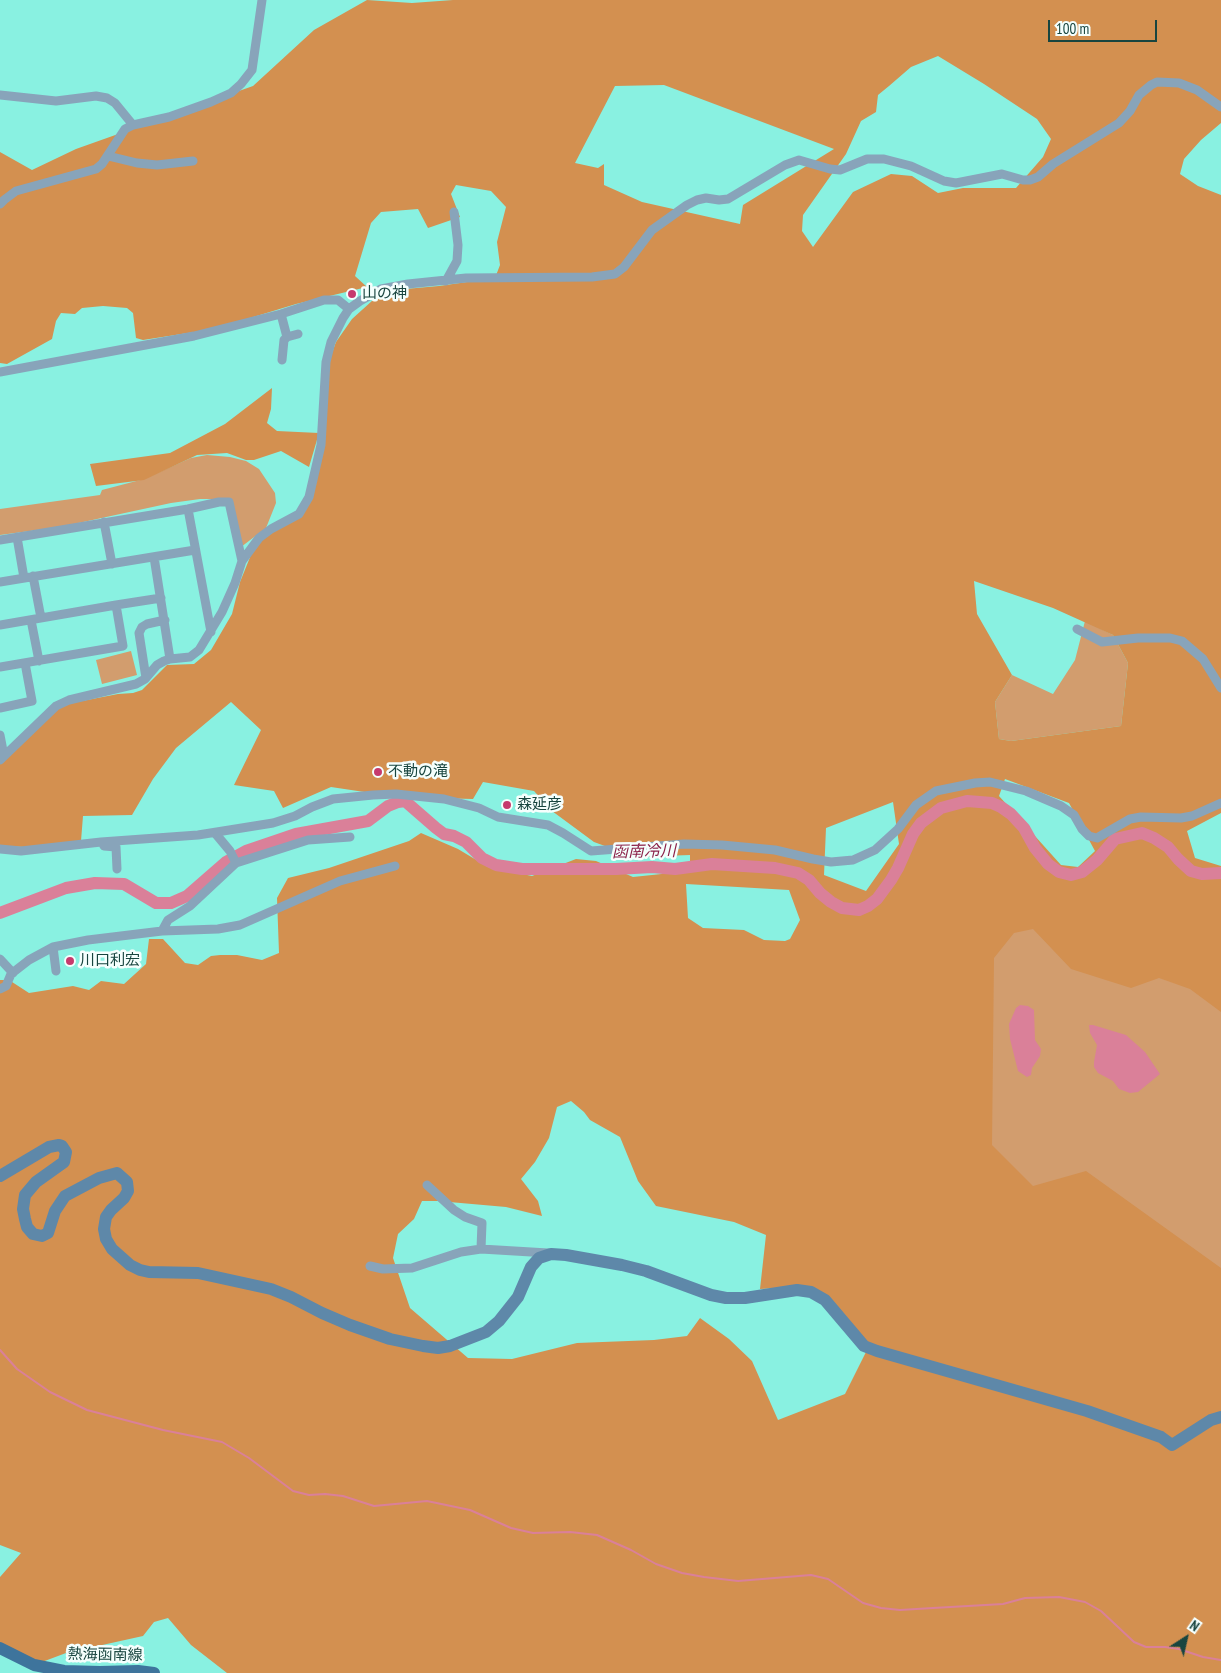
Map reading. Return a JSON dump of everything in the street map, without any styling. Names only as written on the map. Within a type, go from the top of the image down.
[{"type":"main road","name":"熱海函南線","points":[[0,1648],[34,1669],[76,1672],[138,1671],[154,1673]]},
{"type":"street","points":[[0,204],[16,192],[96,169],[108,156],[125,129],[133,125],[169,117],[231,93],[252,70],[262,0]]},
{"type":"street","points":[[2,758],[56,706],[69,700],[136,684],[146,678],[157,665],[170,658],[194,655],[211,632],[222,612],[242,561],[259,538],[299,514],[309,497],[321,445],[326,362],[330,342],[349,310],[360,301],[382,289],[396,285],[466,278],[592,277],[615,274],[624,267],[652,230],[697,200],[706,198],[728,199],[785,165],[800,160],[840,170],[868,159],[884,159],[911,166],[944,181],[956,183],[1002,174],[1030,180],[1038,177],[1052,164],[1120,123],[1130,111],[1139,95],[1157,82],[1179,84],[1197,90],[1221,107]]},
{"type":"street","points":[[0,95],[56,101],[96,96],[107,98],[115,104],[133,125]]},
{"type":"street","points":[[108,156],[137,163],[157,165],[193,162]]},
{"type":"street","points":[[446,281],[457,261],[458,245],[454,212]]},
{"type":"street","points":[[0,372],[190,337],[282,314],[331,299],[338,300],[349,310]]},
{"type":"street","points":[[282,314],[287,337]]},
{"type":"street","points":[[282,360],[284,340],[287,337],[298,334]]},
{"type":"street","points":[[0,540],[229,502],[242,561]]},
{"type":"street","points":[[188,509],[211,632]]},
{"type":"street","points":[[104,522],[112,564]]},
{"type":"street","points":[[17,537],[29,577],[36,619],[39,661]]},
{"type":"street","points":[[0,582],[195,550]]},
{"type":"street","points":[[154,557],[170,658]]},
{"type":"street","points":[[0,625],[161,598]]},
{"type":"street","points":[[0,667],[123,646],[116,605]]},
{"type":"street","points":[[146,678],[140,629],[147,624],[165,620]]},
{"type":"street","points":[[1077,630],[1102,642],[1138,638],[1170,638],[1182,641],[1203,659],[1221,688]]},
{"type":"street","points":[[0,708],[32,701],[25,663]]},
{"type":"street","points":[[0,735],[2,758]]},
{"type":"street","points":[[0,848],[21,851],[215,833],[273,823],[333,799],[396,794],[444,799],[479,808],[498,818],[548,825],[591,851],[684,844],[722,844],[775,850],[812,860],[831,862],[854,860],[875,850],[898,829],[916,805],[936,791],[975,783],[990,782],[1026,791],[1061,806],[1074,815],[1082,829],[1089,836],[1097,838],[1130,819],[1141,817],[1181,818],[1192,816],[1221,803]]},
{"type":"street","points":[[215,833],[230,851],[236,863]]},
{"type":"street","points":[[162,931],[168,920],[190,906],[236,863],[308,840],[350,837]]},
{"type":"street","points":[[102,842],[104,846],[116,847],[117,869]]},
{"type":"street","points":[[0,988],[6,986],[13,973],[29,960],[53,947],[88,940],[162,931],[240,925],[340,881],[395,866]]},
{"type":"street","points":[[53,947],[56,971]]},
{"type":"street","points":[[0,959],[13,973]]},
{"type":"street","points":[[0,1176],[49,1147],[62,1146],[66,1152],[64,1162],[36,1182],[25,1195],[25,1219],[27,1227],[33,1234],[42,1236],[48,1232],[55,1211],[65,1196],[99,1178],[118,1174],[127,1182],[128,1192],[106,1217],[104,1229],[106,1239],[112,1249],[130,1265],[149,1272],[198,1273],[271,1290],[291,1297],[350,1325],[390,1339],[423,1346],[438,1348],[450,1346],[486,1332],[499,1321],[518,1297],[531,1267],[539,1258],[551,1254]]},
{"type":"street","points":[[427,1185],[454,1210],[465,1217],[482,1223],[481,1249]]},
{"type":"street","points":[[370,1266],[412,1268],[461,1252],[481,1249],[551,1254],[622,1264],[711,1295],[726,1298],[745,1298],[797,1290],[811,1292],[825,1300],[864,1346],[877,1352],[1087,1411],[1161,1438],[1172,1445],[1211,1420],[1221,1417]]},
{"type":"shaded area","points":[[367,0],[412,3],[453,0],[1221,0],[1221,123],[1201,140],[1184,159],[1180,174],[1198,186],[1221,195],[1221,813],[1187,831],[1195,858],[1221,866],[1221,1012],[1190,989],[1159,978],[1131,988],[1071,969],[1033,929],[1014,933],[994,958],[992,1145],[1033,1186],[1086,1171],[1221,1268],[1221,1673],[227,1673],[191,1645],[168,1618],[154,1622],[143,1636],[66,1653],[34,1665],[0,1643],[0,1577],[21,1553],[0,1545],[0,980],[9,980],[29,993],[73,986],[89,990],[101,981],[124,984],[146,964],[149,939],[163,939],[185,963],[198,965],[211,956],[220,955],[237,955],[262,960],[279,953],[277,898],[288,878],[329,868],[409,841],[421,833],[458,849],[488,867],[532,876],[576,859],[596,861],[633,877],[690,871],[690,855],[635,857],[594,842],[552,811],[534,791],[483,782],[473,799],[398,797],[331,787],[283,808],[274,791],[234,785],[261,730],[231,702],[176,748],[153,779],[132,815],[83,816],[81,841],[25,847],[0,846],[0,760],[56,706],[142,690],[167,665],[194,664],[211,650],[232,614],[240,582],[257,540],[309,504],[321,429],[325,372],[336,342],[352,319],[383,291],[495,278],[500,265],[497,242],[506,207],[491,191],[456,185],[451,194],[460,217],[428,228],[418,209],[381,212],[371,223],[355,276],[367,287],[296,304],[214,329],[143,340],[136,338],[133,313],[127,308],[103,306],[82,308],[75,314],[61,313],[56,321],[52,339],[7,364],[0,363],[0,152],[32,170],[76,149],[253,86],[314,30]],"holes":[[[938,56],[1037,119],[1051,139],[1043,157],[1016,188],[963,188],[938,193],[912,176],[891,174],[853,192],[813,247],[802,231],[803,215],[846,154],[861,121],[876,112],[878,95],[911,67]],[[664,85],[834,149],[743,205],[740,224],[642,202],[604,185],[604,164],[598,168],[575,163],[615,86]],[[974,581],[1053,608],[1113,635],[1128,663],[1121,726],[1011,741],[999,739],[995,702],[1012,675],[977,614]],[[1005,779],[1069,803],[1095,851],[1078,867],[1061,865],[999,796]],[[893,802],[899,844],[866,891],[824,875],[826,828]],[[686,884],[789,890],[800,920],[790,939],[785,941],[764,940],[744,930],[703,928],[688,918]],[[571,1101],[590,1120],[620,1137],[638,1181],[656,1206],[734,1222],[766,1235],[760,1289],[811,1286],[870,1344],[845,1394],[778,1420],[752,1361],[729,1339],[700,1318],[687,1336],[654,1340],[577,1343],[512,1359],[468,1358],[410,1308],[393,1258],[398,1234],[414,1219],[422,1201],[506,1207],[542,1216],[538,1201],[521,1179],[535,1162],[549,1138],[557,1107]]]},
{"type":"shaded area","points":[[272,388],[271,409],[267,423],[277,431],[319,433],[309,467],[281,451],[254,460],[246,460],[227,453],[197,455],[144,480],[96,486],[90,464],[170,453],[225,424]]},
{"type":"shaded area","points":[[207,455],[230,457],[246,461],[259,469],[275,493],[276,503],[266,528],[241,547],[230,499],[200,499],[171,503],[60,527],[0,535],[0,509],[100,495],[102,490],[144,479],[191,458]]},
{"type":"shaded area","points":[[1085,621],[1113,635],[1128,663],[1121,726],[1011,741],[999,739],[995,702],[1012,675],[1053,694],[1075,660]]},
{"type":"shaded area","points":[[131,651],[137,675],[102,684],[96,660]]},
{"type":"shaded area","points":[[1006,916],[1221,978],[1221,1296],[1032,1198],[975,1180],[962,1052]]},
{"type":"shaded area","points":[[1020,1005],[1028,1006],[1034,1010],[1035,1040],[1041,1049],[1040,1056],[1032,1068],[1031,1075],[1027,1077],[1018,1071],[1010,1039],[1009,1024],[1016,1008]]},
{"type":"shaded area","points":[[1089,1025],[1126,1035],[1145,1052],[1160,1074],[1138,1092],[1130,1093],[1119,1089],[1113,1081],[1098,1073],[1094,1067],[1097,1045],[1090,1033]]},
{"type":"waterway","name":"函南冷川","points":[[0,913],[66,888],[95,883],[124,884],[156,903],[171,903],[187,896],[226,862],[246,851],[296,834],[368,821],[388,806],[405,801],[444,834],[454,836],[466,842],[482,858],[496,865],[522,869],[652,867],[675,869],[712,864],[775,868],[798,873],[809,880],[831,902],[842,908],[859,910],[877,899],[891,880],[913,834],[921,823],[941,808],[967,801],[992,803],[1011,814],[1024,828],[1035,848],[1048,864],[1059,872],[1071,875],[1082,872],[1097,860],[1115,839],[1142,833],[1168,847],[1191,871],[1202,874],[1221,873]]},
{"type":"waterway","points":[[0,1350],[17,1369],[50,1392],[87,1410],[163,1430],[222,1442],[249,1458],[293,1491],[309,1495],[343,1496],[374,1506],[427,1501],[470,1510],[511,1528],[533,1533],[570,1532],[597,1535],[631,1550],[656,1564],[682,1573],[704,1577],[738,1581],[811,1575],[828,1579],[863,1603],[881,1608],[900,1610],[1003,1604],[1025,1598],[1059,1597],[1085,1602],[1101,1611],[1134,1642],[1146,1647],[1179,1649],[1203,1657],[1221,1660]]},
{"type":"place","name":"山の神","points":[[352,294]]},
{"type":"place","name":"不動の滝","points":[[378,772]]},
{"type":"place","name":"森延彦","points":[[507,805]]},
{"type":"place","name":"川口利宏","points":[[70,961]]}]
